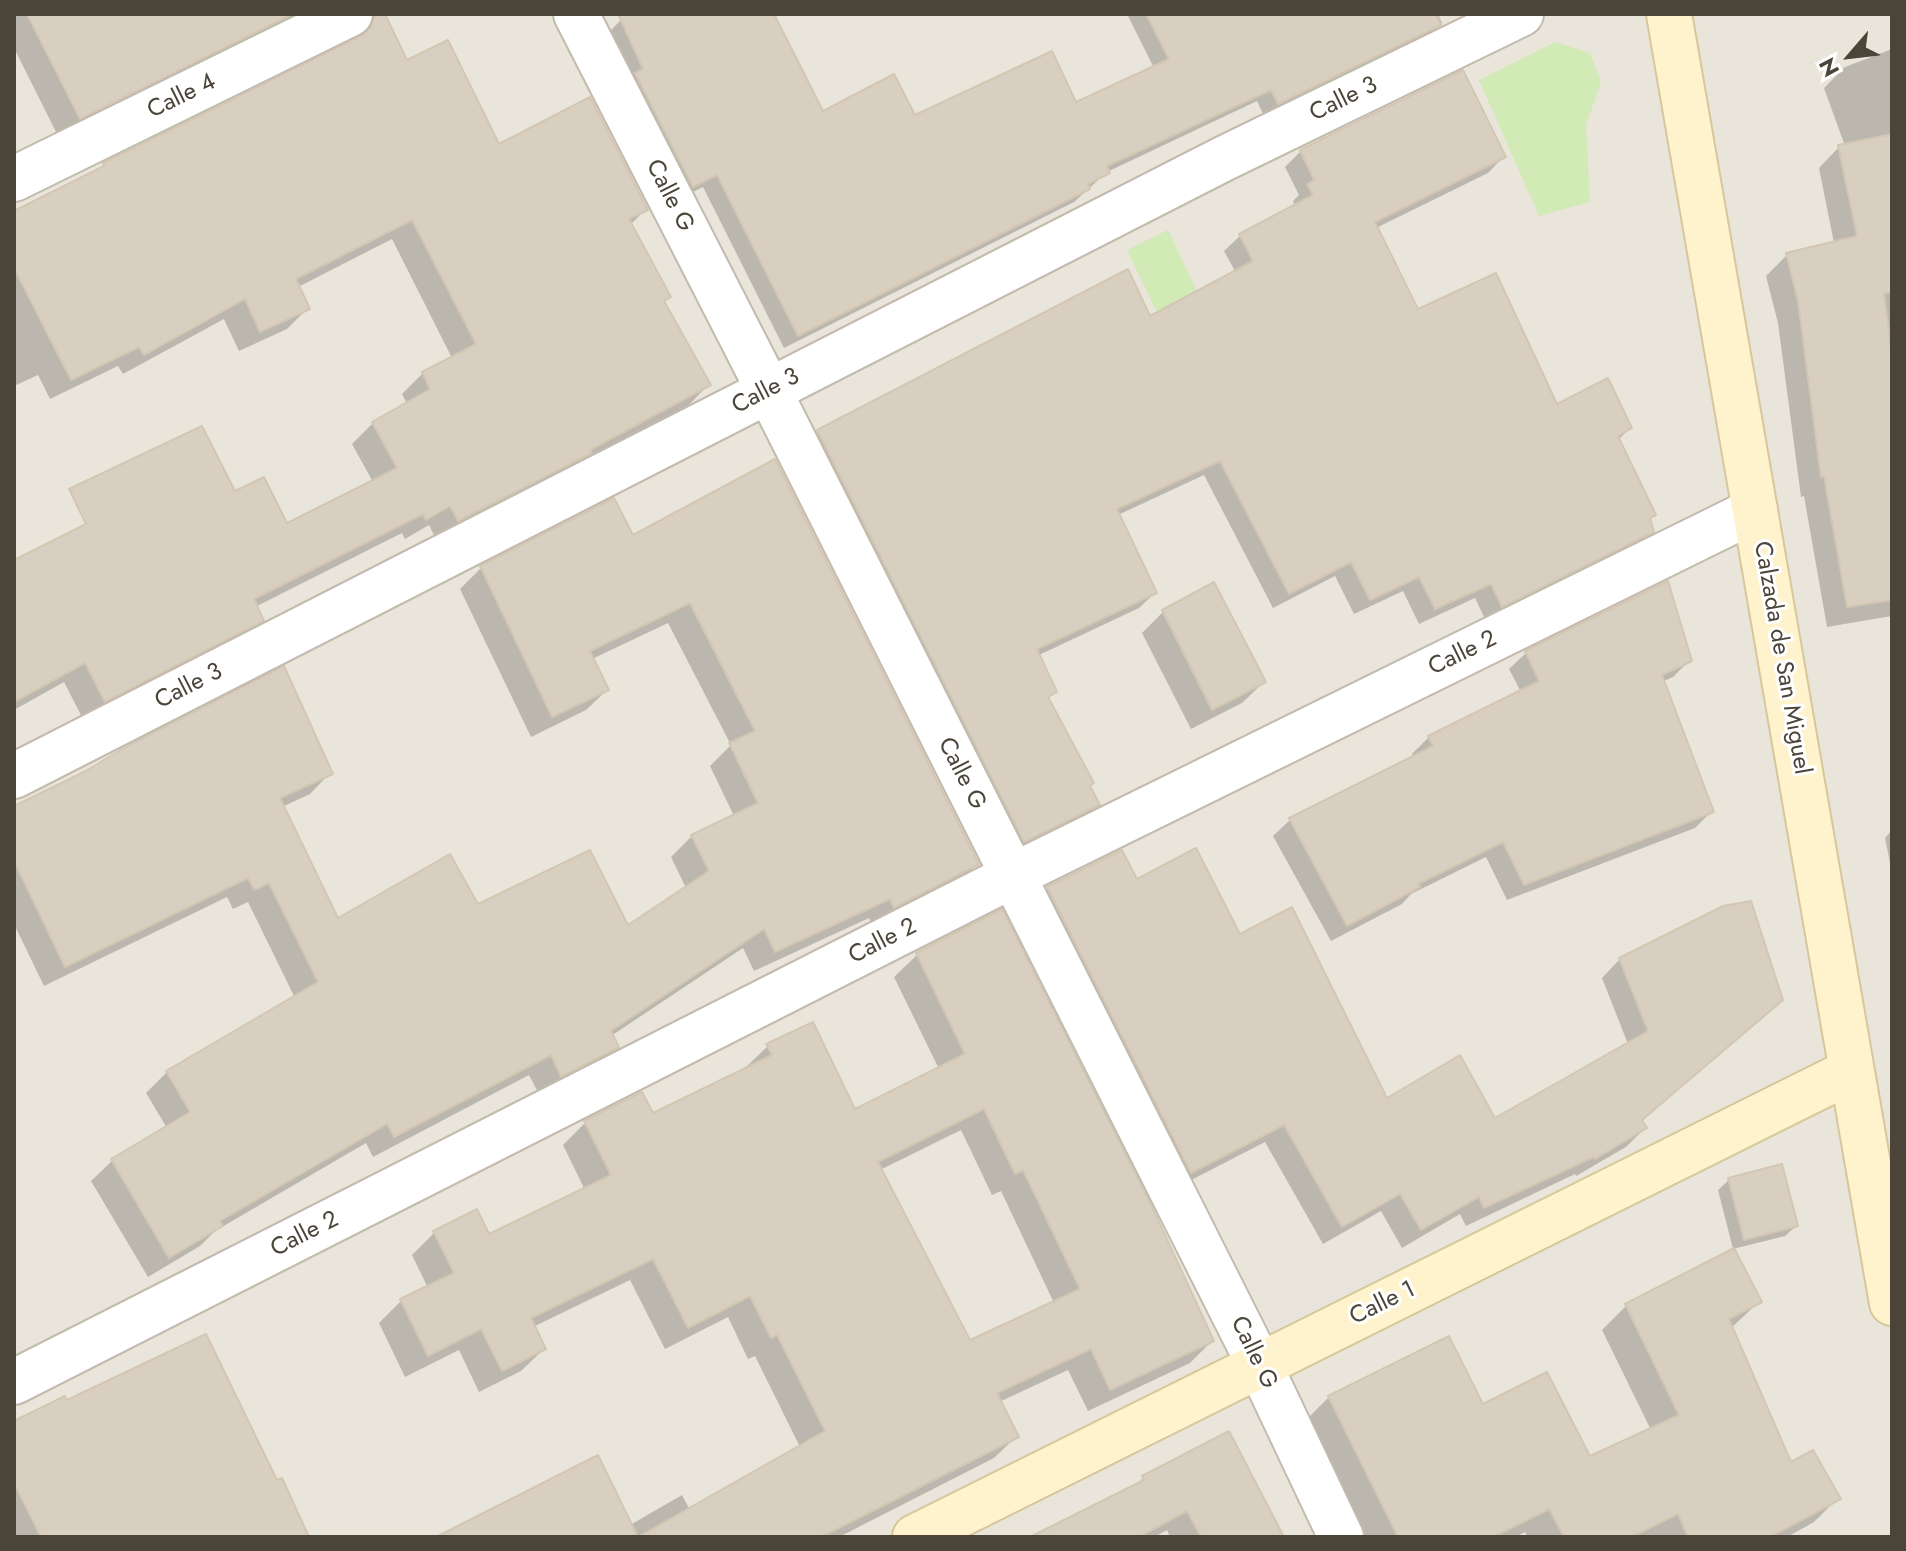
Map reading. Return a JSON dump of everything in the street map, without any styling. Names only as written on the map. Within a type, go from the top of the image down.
[{"type":"main road","name":"Calzada de San Miguel","points":[[1669,14],[1892,1303]]},
{"type":"main road","name":"Calle 1","points":[[915,1537],[1851,1071]]},
{"type":"street","name":"Calle 4","points":[[14,179],[350,14]]},
{"type":"street","name":"Calle G","points":[[576,14],[1260,1366],[1341,1537]]},
{"type":"street","name":"Calle 3","points":[[14,776],[1223,159],[1521,14]]},
{"type":"street","name":"Calle 2","points":[[14,1382],[1012,876],[1755,510]]},
{"type":"shaded area","points":[[14,14],[1892,14],[1892,1537],[14,1537]]},
{"type":"green space","points":[[1555,42],[1590,53],[1601,82],[1586,125],[1590,202],[1539,216],[1479,80]]},
{"type":"green space","points":[[1168,230],[1230,362],[1190,382],[1127,250]]},
{"type":"building","points":[[27,14],[293,14],[80,119]]},
{"type":"building","points":[[375,14],[385,14],[407,60],[448,40],[499,144],[590,97],[648,210],[629,219],[671,297],[664,301],[711,385],[590,450],[592,453],[458,521],[450,506],[426,520],[423,514],[254,599],[264,621],[105,702],[85,663],[14,702],[14,560],[86,524],[69,489],[202,426],[235,491],[264,477],[287,523],[397,468],[372,422],[430,389],[422,372],[476,344],[412,220],[296,279],[310,309],[260,332],[245,299],[144,355],[139,347],[71,380],[14,268],[14,211],[104,166],[103,163],[361,36],[371,27]]},
{"type":"building","points":[[618,14],[774,14],[823,111],[894,74],[915,115],[1052,51],[1076,102],[1169,59],[1146,14],[1436,14],[1441,25],[1278,104],[1271,90],[1107,166],[1110,173],[1088,184],[1090,189],[798,336],[717,175],[693,187],[635,73],[643,69]]},
{"type":"building","points":[[1463,70],[1506,157],[1375,222],[1418,309],[1496,273],[1557,404],[1608,378],[1632,428],[1618,436],[1656,515],[1650,518],[1654,532],[1502,607],[1491,584],[1435,609],[1419,577],[1370,600],[1351,562],[1289,594],[1220,461],[1117,509],[1157,593],[1037,649],[1057,692],[1048,697],[1094,783],[1090,786],[1100,805],[1024,842],[817,430],[1128,269],[1150,316],[1253,261],[1239,234],[1313,195],[1307,184],[1314,180],[1300,150]]},
{"type":"building","points":[[1892,134],[1892,292],[1884,293],[1892,356],[1892,600],[1847,607],[1824,476],[1821,477],[1798,301],[1786,253],[1857,236],[1838,145]]},
{"type":"building","points":[[775,459],[979,864],[894,908],[890,899],[775,952],[764,929],[611,1031],[619,1047],[561,1077],[551,1055],[394,1137],[387,1124],[220,1221],[223,1226],[169,1258],[111,1159],[190,1112],[166,1071],[318,982],[269,883],[254,890],[248,878],[65,967],[14,861],[14,806],[284,666],[333,774],[280,798],[338,918],[450,854],[478,904],[590,850],[628,925],[709,871],[691,835],[758,803],[729,743],[755,731],[690,603],[590,651],[609,690],[552,717],[480,566],[614,498],[633,535]]},
{"type":"building","points":[[1668,581],[1692,661],[1662,675],[1714,812],[1524,885],[1503,842],[1418,884],[1420,887],[1347,926],[1289,818],[1433,746],[1428,736],[1539,681],[1525,651]]},
{"type":"building","points":[[1214,582],[1266,682],[1212,710],[1162,610]]},
{"type":"building","points":[[1196,848],[1240,934],[1292,907],[1387,1098],[1460,1055],[1495,1118],[1648,1031],[1619,958],[1723,906],[1751,901],[1783,1000],[1642,1120],[1647,1128],[1595,1159],[1484,1208],[1479,1197],[1421,1230],[1400,1194],[1342,1227],[1284,1125],[1191,1173],[1047,887],[1122,850],[1137,879]]},
{"type":"building","points":[[1002,909],[1147,1196],[1214,1341],[1110,1390],[1091,1349],[997,1393],[1019,1437],[821,1537],[638,1537],[825,1431],[777,1335],[771,1338],[750,1296],[688,1328],[653,1259],[531,1318],[546,1349],[502,1371],[481,1329],[428,1356],[400,1299],[454,1273],[433,1231],[477,1209],[489,1234],[611,1175],[584,1121],[642,1092],[653,1113],[772,1055],[766,1044],[813,1022],[855,1109],[965,1054],[916,953]],"holes":[[[984,1109],[1015,1174],[1023,1170],[1080,1289],[970,1340],[878,1162]]]},
{"type":"building","points":[[1782,1164],[1798,1226],[1744,1240],[1728,1178]]},
{"type":"building","points":[[1734,1248],[1762,1302],[1729,1319],[1791,1462],[1813,1450],[1841,1499],[1770,1537],[1688,1537],[1678,1514],[1631,1537],[1564,1537],[1549,1509],[1493,1537],[1398,1537],[1328,1396],[1449,1336],[1483,1404],[1547,1372],[1590,1456],[1679,1415],[1625,1304]]},
{"type":"building","points":[[206,1334],[277,1480],[282,1478],[309,1537],[41,1537],[14,1483],[14,1421],[65,1396],[67,1400]]},
{"type":"building","points":[[1229,1431],[1284,1537],[1201,1537],[1187,1511],[1139,1537],[1030,1537],[1144,1480],[1142,1476]]},
{"type":"building","points":[[598,1455],[638,1537],[436,1537]]}]
